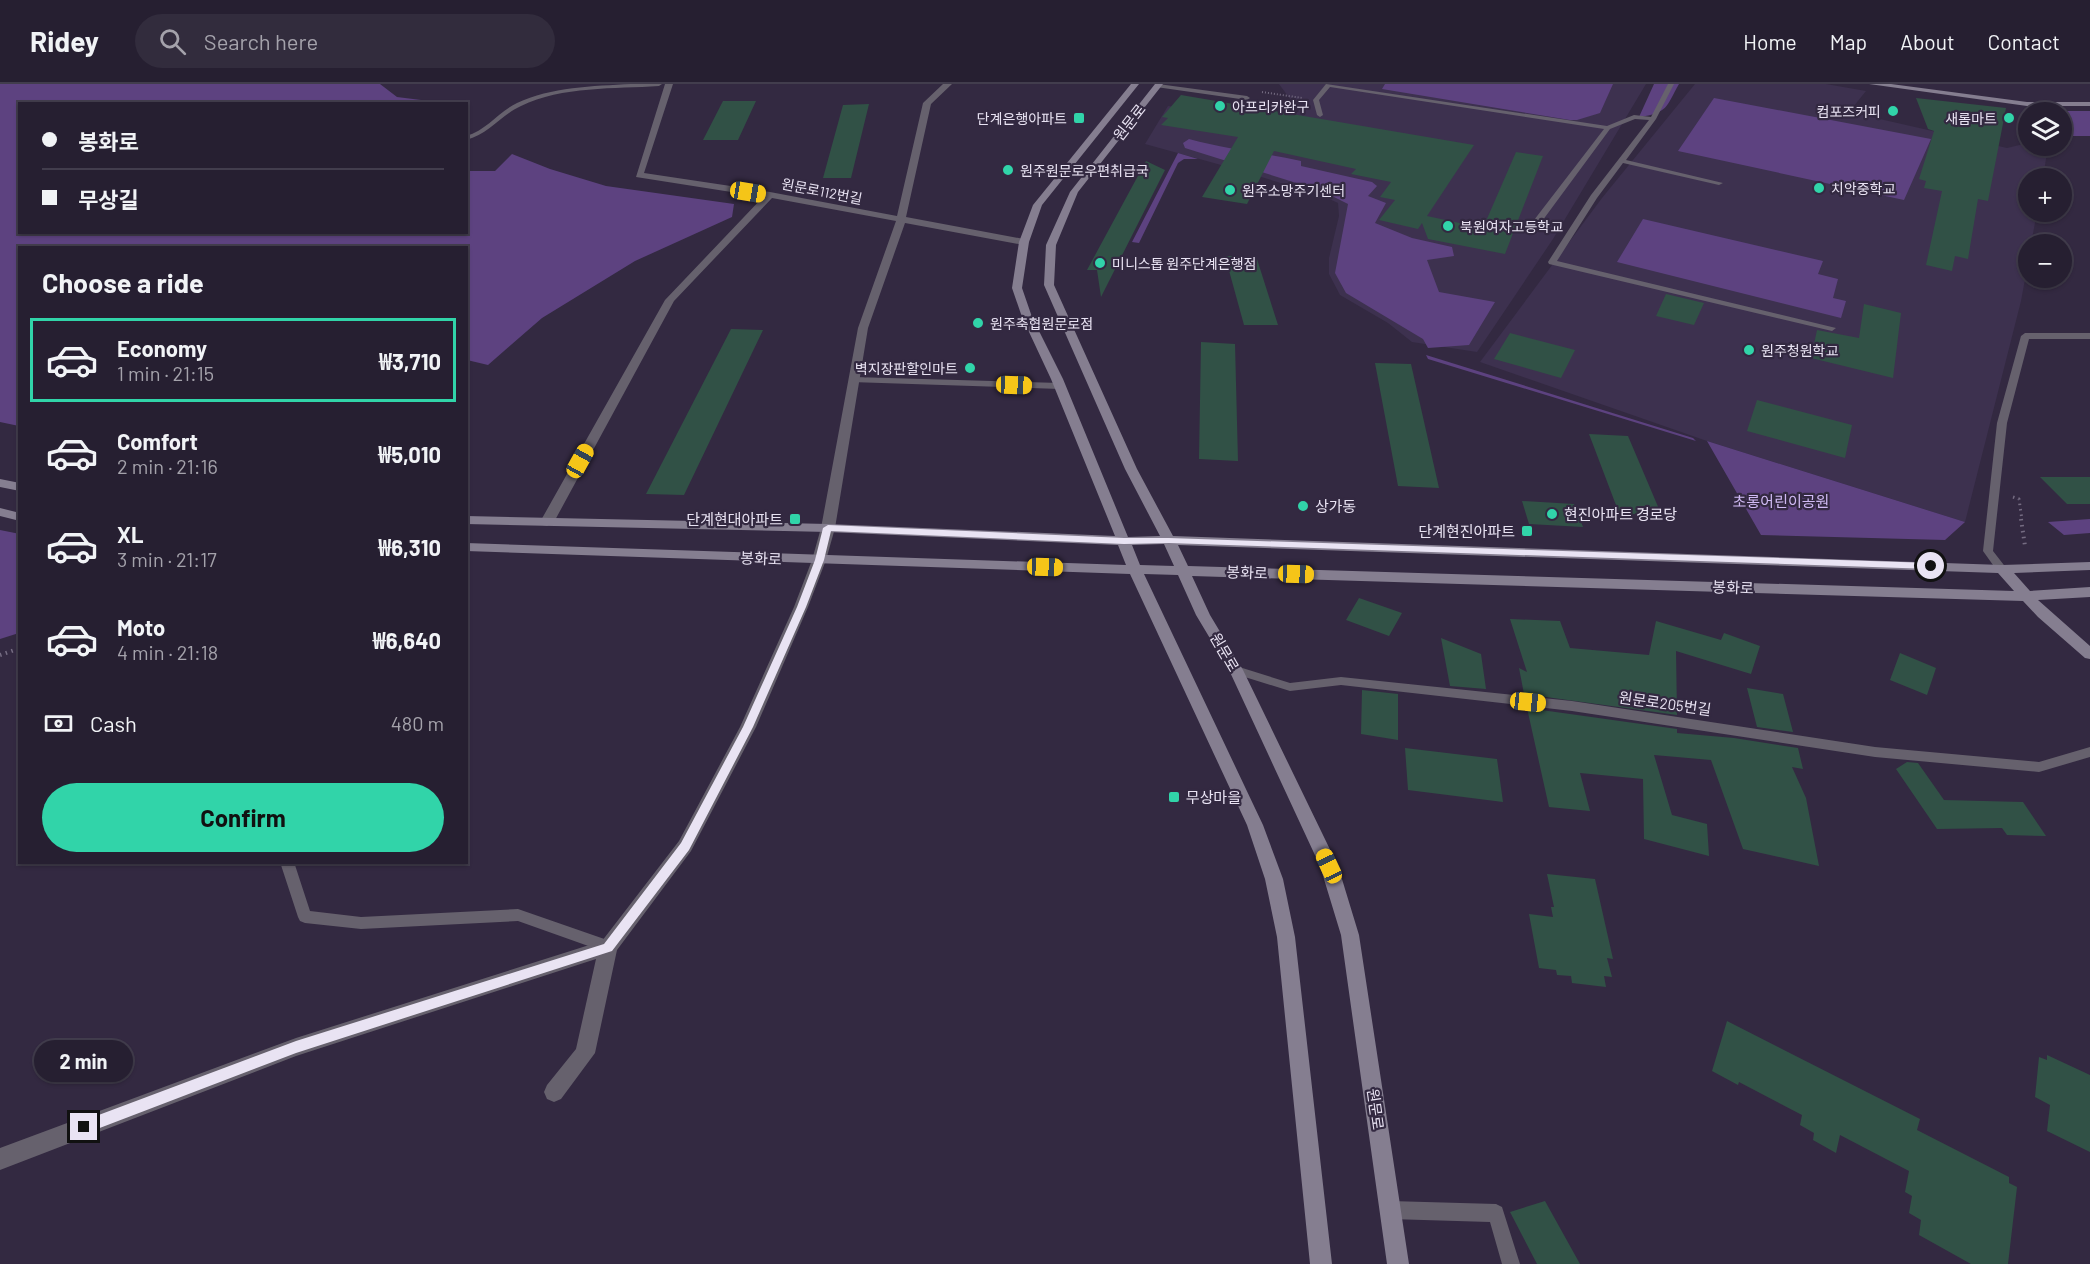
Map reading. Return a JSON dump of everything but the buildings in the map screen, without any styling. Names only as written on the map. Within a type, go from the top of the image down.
[{"type":"main road","name":"원문로","points":[[1135,84],[1038,205],[1037,243],[1049,285],[1131,469],[1169,540],[1203,615],[1236,670],[1329,866],[1350,935],[1398,1264]]},
{"type":"main road","points":[[1144,84],[1158,85]]},
{"type":"main road","points":[[1874,84],[2027,104],[2090,104]]},
{"type":"main road","name":"원문로","points":[[1158,85],[1037,243],[1017,288],[1027,317],[1060,386],[1135,569],[1255,825],[1274,879],[1286,937],[1321,1264]]},
{"type":"main road","points":[[0,483],[18,487]]},
{"type":"main road","points":[[0,512],[18,516]]},
{"type":"main road","name":"봉화로","points":[[468,520],[828,528],[1124,541],[1169,540],[2002,569],[2090,566]]},
{"type":"main road","name":"봉화로","points":[[468,547],[819,560],[2027,596],[2090,592]]},
{"type":"main road","points":[[2002,569],[2043,614],[2090,654]]},
{"type":"street","name":"원문로112번길","points":[[669,84],[639,175],[770,195],[1037,243]]},
{"type":"street","points":[[554,1092],[585,1053],[608,948],[685,846],[753,718],[797,618],[819,560],[828,528],[863,328],[901,220],[927,103],[948,84]]},
{"type":"street","points":[[547,522],[670,300],[770,195]]},
{"type":"street","points":[[0,1159],[296,1047],[608,948]]},
{"type":"lane","points":[[468,138],[476,136],[517,105],[557,93],[659,84]]},
{"type":"lane","points":[[1671,84],[1653,119],[1594,197],[1552,262],[1832,328]]},
{"type":"lane","points":[[1158,85],[1247,98]]},
{"type":"lane","points":[[1320,115],[1316,100],[1328,85],[1608,128]]},
{"type":"lane","points":[[1534,226],[1608,128],[1634,117],[1653,119]]},
{"type":"lane","points":[[1622,160],[1719,183]]},
{"type":"lane","points":[[2002,569],[1988,551],[2002,423],[2025,336],[2090,336]]},
{"type":"lane","points":[[854,380],[1060,386]]},
{"type":"lane","name":"원문로205번길","points":[[1236,670],[1290,687],[1341,681],[1584,708],[1875,752],[2039,767],[2090,752]]},
{"type":"lane","points":[[288,864],[305,917],[361,923],[518,915],[608,948]]},
{"type":"lane","points":[[1390,1210],[1496,1213],[1511,1264]]},
{"type":"path","points":[[1253,91],[1306,98]]},
{"type":"path","points":[[1995,492],[2019,499],[2025,546]]},
{"type":"path","points":[[0,655],[18,649]]},
{"type":"shaded area","name":"북원여자고등학교","points":[[1279,84],[1646,84],[1553,239],[1477,352],[1412,342],[1388,323],[1340,295],[1329,274],[1329,258],[1339,216],[1338,203],[1323,196],[1232,168],[1145,144],[1168,106],[1283,121],[1299,111]]},
{"type":"shaded area","name":"원주청원학교","points":[[1695,84],[1826,84],[1866,91],[1849,112],[2007,148],[2018,145],[2018,156],[2046,156],[2045,168],[2018,168],[2018,222],[2035,222],[2033,234],[2018,234],[2018,288],[2023,288],[1965,522],[1707,441],[1480,362],[1602,198]]},
{"type":"green space","points":[[0,84],[380,84],[397,97],[437,102],[312,102],[301,100],[291,102],[18,102],[18,234],[468,234],[468,171],[495,171],[512,154],[550,169],[606,186],[734,204],[732,217],[635,261],[542,318],[488,365],[468,360],[468,246],[18,246],[18,426],[0,422]]},
{"type":"green space","points":[[1385,84],[1613,84],[1600,113],[1570,120],[1382,89]]},
{"type":"green space","points":[[1654,84],[1679,84],[1665,108],[1639,117]]},
{"type":"green space","points":[[1714,98],[1931,139],[1904,200],[1678,151]]},
{"type":"green space","points":[[2072,111],[2090,111],[2090,136],[2072,136]]},
{"type":"green space","points":[[1189,139],[1301,161],[1301,166],[1372,182],[1377,186],[1368,196],[1386,203],[1375,223],[1412,238],[1452,247],[1454,256],[1427,260],[1439,292],[1495,302],[1469,345],[1428,348],[1423,339],[1346,293],[1335,273],[1348,204],[1322,191],[1185,148],[1183,143]]},
{"type":"green space","points":[[1178,153],[1198,159],[1184,159],[1178,163],[1139,243],[1132,242]]},
{"type":"green space","points":[[1643,219],[1823,261],[1818,274],[1838,279],[1833,298],[1846,301],[1841,318],[1617,262]]},
{"type":"green space","points":[[1426,355],[1693,438],[1696,441],[1428,359]]},
{"type":"green space","name":"초롱어린이공원","points":[[1707,441],[1965,522],[1945,540],[1761,535]]},
{"type":"green space","points":[[2090,519],[2090,533],[2064,535],[2048,522]]},
{"type":"green space","points":[[0,530],[18,534],[18,633],[0,639]]},
{"type":"place","name":"아프리카완구","points":[[1220,106]]},
{"type":"place","name":"컴포즈커피","points":[[1893,111]]},
{"type":"place","name":"단계은행아파트","points":[[1079,118]]},
{"type":"place","name":"새롬마트","points":[[2009,118]]},
{"type":"place","name":"원주원문로우편취급국","points":[[1008,170]]},
{"type":"place","name":"치악중학교","points":[[1819,188]]},
{"type":"place","name":"원주소망주기센터","points":[[1230,190]]},
{"type":"place","name":"북원여자고등학교","points":[[1448,226]]},
{"type":"place","name":"미니스톱 원주단계은행점","points":[[1100,263]]},
{"type":"place","name":"원주축협원문로점","points":[[978,323]]},
{"type":"place","name":"원주청원학교","points":[[1749,350]]},
{"type":"place","name":"벽지장판할인마트","points":[[970,368]]},
{"type":"place","name":"상가동","points":[[1303,506]]},
{"type":"place","name":"현진아파트 경로당","points":[[1552,514]]},
{"type":"place","name":"단계현대아파트","points":[[795,519]]},
{"type":"place","name":"단계현진아파트","points":[[1527,531]]},
{"type":"place","name":"무상마을","points":[[1174,797]]},
{"type":"route","points":[[84,1127],[296,1047],[608,948],[685,846],[748,727],[801,607],[819,560],[828,528],[1124,541],[1169,540],[1931,566]]}]
